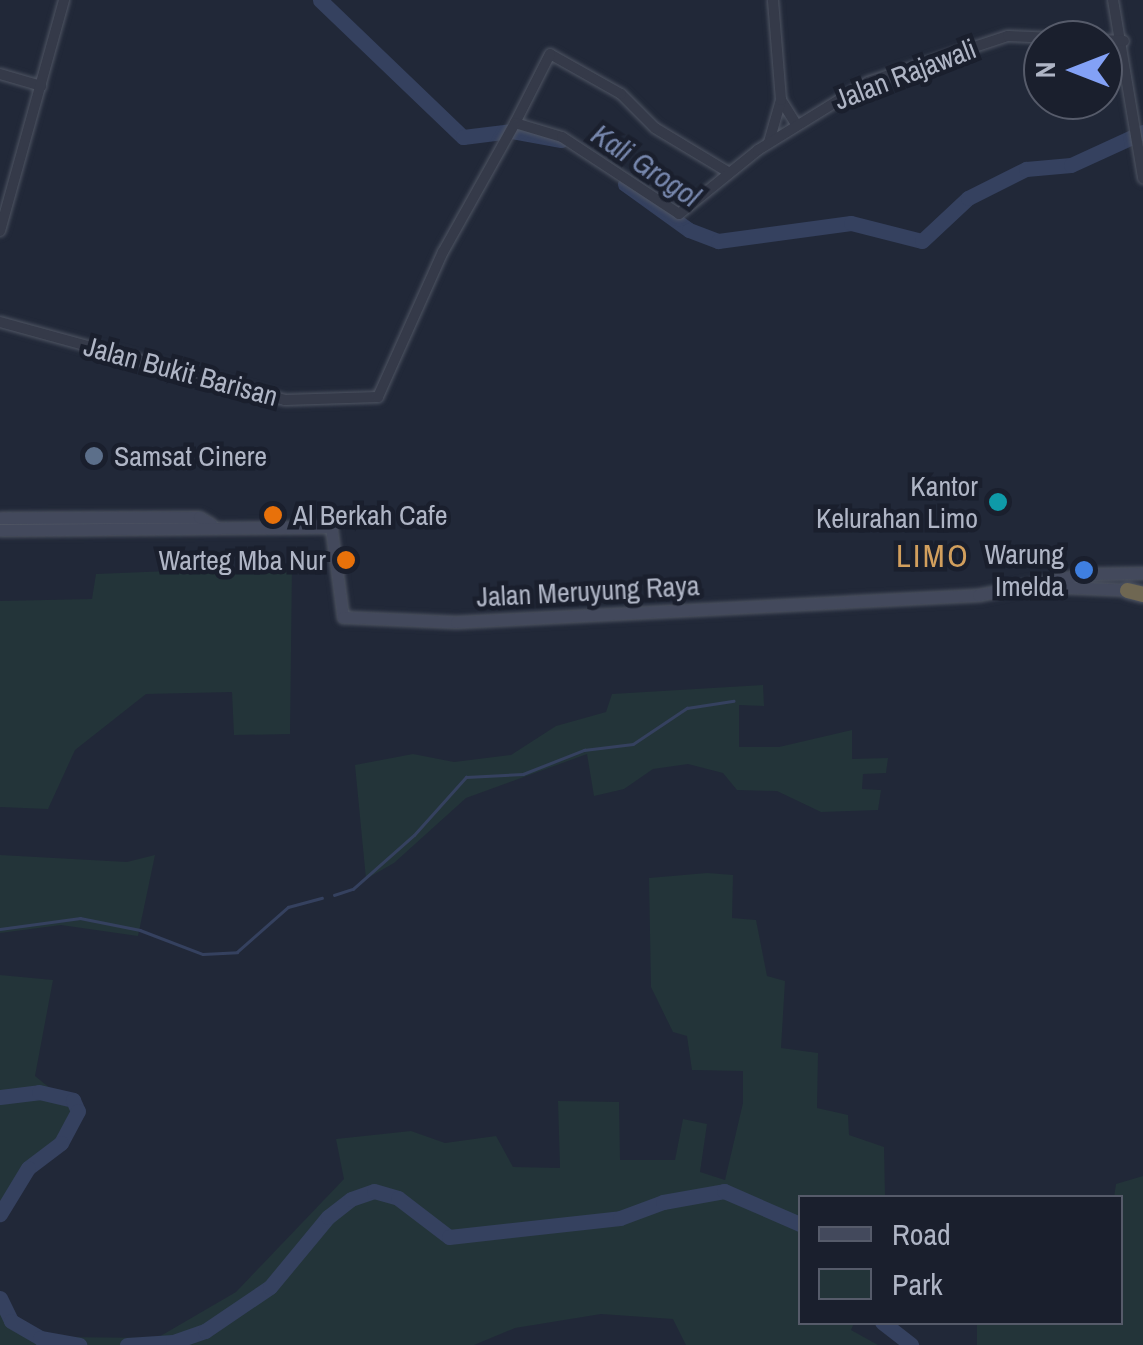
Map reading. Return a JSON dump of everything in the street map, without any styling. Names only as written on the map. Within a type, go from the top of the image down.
[{"type":"main road","name":"Jalan Meruyung Raya","points":[[63,523],[198,517],[211,524],[331,528],[343,618],[534,620],[1045,586],[1138,591]]},
{"type":"main road","points":[[0,518],[63,523]]},
{"type":"main road","points":[[0,530],[63,523]]},
{"type":"main road","name":"Jalan Meruyung Raya","points":[[1045,586],[1086,574],[1143,573]]},
{"type":"street","points":[[0,231],[64,0]]},
{"type":"street","points":[[769,144],[781,100],[773,0]]},
{"type":"street","points":[[1113,0],[1124,41],[1143,178]]},
{"type":"street","name":"Jalan Rajawali","points":[[511,131],[562,136],[678,214],[728,172],[855,88],[1008,36],[1124,41]]},
{"type":"street","points":[[511,131],[550,54],[728,172]]},
{"type":"street","points":[[0,74],[41,86]]},
{"type":"street","points":[[781,100],[796,124]]},
{"type":"street","name":"Jalan Bukit Barisan","points":[[0,322],[285,400],[378,397],[443,252],[511,131]]},
{"type":"green space","points":[[292,566],[290,734],[234,735],[232,692],[146,694],[75,750],[48,809],[0,807],[0,601],[92,599],[96,574]]},
{"type":"green space","points":[[763,685],[764,706],[739,705],[739,747],[779,747],[852,730],[852,759],[888,758],[886,773],[863,774],[862,789],[881,790],[878,810],[821,812],[777,791],[737,790],[723,773],[688,764],[653,769],[624,789],[594,796],[587,754],[466,798],[394,863],[366,879],[355,765],[413,754],[454,762],[511,755],[556,726],[606,712],[612,694]]},
{"type":"green space","points":[[0,855],[127,862],[155,855],[138,936],[61,925],[0,933]]},
{"type":"green space","points":[[733,875],[732,918],[756,920],[767,976],[785,981],[781,1048],[818,1053],[817,1108],[848,1115],[849,1135],[884,1147],[885,1195],[798,1195],[798,1325],[853,1325],[851,1330],[878,1345],[686,1345],[673,1319],[601,1314],[515,1328],[474,1345],[0,1345],[0,1305],[11,1320],[56,1337],[157,1338],[236,1292],[344,1179],[336,1139],[411,1131],[445,1143],[496,1136],[513,1167],[560,1168],[558,1101],[619,1102],[620,1160],[675,1160],[683,1119],[707,1124],[700,1172],[725,1180],[743,1103],[743,1071],[692,1070],[687,1036],[673,1032],[651,987],[649,878]]},
{"type":"green space","points":[[0,975],[53,980],[35,1076],[72,1106],[57,1145],[0,1204]]},
{"type":"green space","points":[[1143,1176],[1143,1345],[977,1345],[977,1325],[1123,1325],[1123,1195],[1114,1195],[1116,1184]]},
{"type":"waterway","name":"Kali Grogol","points":[[320,0],[463,137],[512,131],[561,140]]},
{"type":"waterway","name":"Kali Grogol","points":[[625,184],[689,230],[718,241],[851,223],[922,241],[968,198],[1026,169],[1071,165],[1143,132]]},
{"type":"waterway","points":[[334,895],[353,889],[414,835],[466,777],[523,774],[584,750],[633,744],[687,708],[733,701]]},
{"type":"waterway","points":[[0,929],[80,918],[140,930],[203,954],[237,952],[288,907],[322,898]]},
{"type":"waterway","points":[[0,1097],[39,1092],[73,1100],[78,1111],[61,1143],[28,1168],[0,1214]]},
{"type":"waterway","points":[[127,1345],[173,1342],[205,1331],[270,1287],[328,1217],[351,1199],[374,1191],[398,1198],[449,1237],[620,1218],[663,1202],[724,1191],[798,1223]]},
{"type":"waterway","points":[[0,1298],[11,1321],[40,1338],[79,1345]]},
{"type":"waterway","points":[[886,1325],[911,1345]]},
{"type":"place","name":"Samsat Cinere","points":[[94,456]]},
{"type":"place","name":"Kantor Kelurahan Limo","points":[[998,502]]},
{"type":"place","name":"Al Berkah Cafe","points":[[273,515]]},
{"type":"place","name":"Warteg Mba Nur","points":[[346,560]]},
{"type":"place","name":"Warung Imelda","points":[[1084,570]]},
{"type":"district","name":"LIMO","points":[[933,556]]}]
